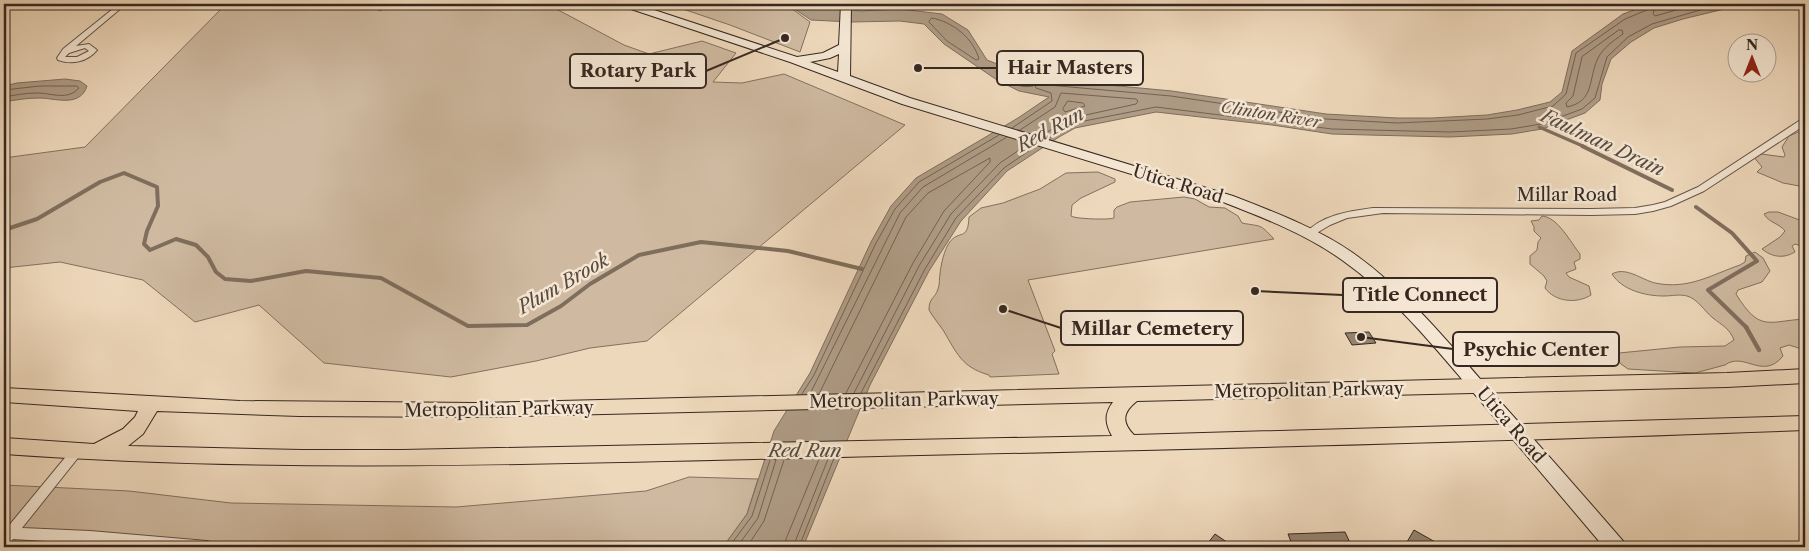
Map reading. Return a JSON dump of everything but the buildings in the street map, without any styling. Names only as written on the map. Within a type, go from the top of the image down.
[{"type":"main road","name":"Metropolitan Parkway","points":[[4,395],[148,406],[387,411],[886,401],[1805,376]]},
{"type":"main road","points":[[1129,443],[1116,427],[1114,416],[1118,406],[1134,394]]},
{"type":"main road","points":[[83,452],[109,447],[132,433],[143,420],[148,406]]},
{"type":"main road","points":[[4,446],[83,452],[244,458],[411,459],[1129,443],[1805,423]]},
{"type":"street","points":[[78,42],[92,48],[92,52],[76,59],[63,59],[61,56],[66,51],[124,4]]},
{"type":"street","name":"Utica Road","points":[[626,4],[983,126],[1236,202],[1310,234],[1347,256],[1392,292],[1420,320],[1616,547]]},
{"type":"street","points":[[844,79],[846,4]]},
{"type":"street","points":[[794,60],[826,56],[845,46]]},
{"type":"street","name":"Millar Road","points":[[1310,234],[1333,218],[1358,212],[1383,210],[1608,212],[1653,208],[1668,204],[1701,189],[1805,122]]},
{"type":"street","points":[[6,536],[83,452]]},
{"type":"street","points":[[6,536],[90,537],[207,547]]},
{"type":"shaded area","points":[[226,4],[369,4],[380,11],[392,4],[547,4],[624,45],[649,54],[702,41],[736,53],[713,82],[742,83],[784,74],[905,125],[647,341],[590,348],[536,361],[451,377],[324,363],[259,305],[195,322],[143,280],[60,262],[4,268],[4,158],[85,147]]},
{"type":"shaded area","points":[[679,4],[791,4],[791,8],[810,22],[800,52],[677,7]]},
{"type":"shaded area","points":[[1805,129],[1805,187],[1783,183],[1757,172],[1762,167],[1753,156],[1761,154],[1784,157],[1782,147],[1789,136]]},
{"type":"shaded area","points":[[1098,172],[1115,179],[1115,182],[1081,198],[1072,205],[1071,216],[1111,219],[1114,218],[1114,210],[1117,207],[1130,202],[1184,197],[1195,199],[1209,207],[1225,208],[1238,216],[1242,223],[1260,227],[1274,239],[1028,280],[1055,351],[1052,354],[1059,374],[990,377],[972,368],[956,352],[929,310],[931,300],[939,287],[942,262],[949,243],[965,233],[969,217],[981,208],[1003,203],[1040,189],[1066,173]]},
{"type":"shaded area","points":[[1778,212],[1805,222],[1805,247],[1795,244],[1792,246],[1795,252],[1782,256],[1770,254],[1762,249],[1780,237],[1785,231],[1766,217],[1764,214]]},
{"type":"shaded area","points":[[1542,216],[1548,217],[1559,226],[1580,254],[1580,259],[1574,262],[1576,269],[1566,273],[1569,277],[1589,286],[1591,295],[1579,300],[1566,300],[1554,296],[1545,288],[1547,281],[1544,276],[1530,264],[1530,256],[1537,250],[1538,242],[1541,238],[1534,231],[1531,221],[1539,220]]},
{"type":"shaded area","points":[[1755,252],[1763,258],[1770,271],[1762,282],[1738,290],[1736,294],[1744,306],[1759,320],[1773,322],[1805,319],[1805,350],[1789,345],[1780,348],[1783,356],[1776,363],[1768,366],[1739,361],[1695,373],[1628,369],[1621,364],[1617,359],[1619,353],[1680,347],[1725,346],[1734,340],[1728,330],[1698,302],[1691,298],[1681,295],[1657,296],[1635,291],[1616,280],[1612,274],[1623,272],[1655,283],[1678,285],[1709,277],[1740,265],[1745,262],[1746,256]]},
{"type":"shaded area","points":[[689,477],[758,479],[747,514],[723,547],[4,547],[4,485],[129,491],[231,503],[456,507],[646,491]]},
{"type":"water","name":"Red Run","points":[[794,4],[826,4],[828,7],[861,11],[900,9],[942,14],[968,30],[987,60],[1033,78],[1172,91],[1326,114],[1432,118],[1487,115],[1550,102],[1562,92],[1572,51],[1623,14],[1650,4],[1745,4],[1654,28],[1631,42],[1611,59],[1602,84],[1600,100],[1585,113],[1542,129],[1512,134],[1450,137],[1332,134],[1156,112],[1075,128],[1007,171],[961,221],[929,271],[870,385],[803,547],[723,547],[747,514],[774,431],[810,373],[871,242],[891,206],[916,178],[1018,118],[1049,97],[1019,91],[997,80],[944,44],[924,24],[900,21],[851,22],[811,20],[793,8]]},
{"type":"water","points":[[65,79],[80,81],[87,86],[84,93],[79,97],[66,100],[35,98],[4,102],[4,86]]},
{"type":"waterway","name":"Faulman Drain","points":[[1539,127],[1585,147]]},
{"type":"waterway","name":"Faulman Drain","points":[[1582,146],[1672,190]]},
{"type":"waterway","name":"Plum Brook","points":[[4,230],[37,219],[100,182],[124,173],[157,187],[158,206],[147,231],[144,244],[150,250],[176,239],[196,245],[208,257],[216,272],[225,279],[251,281],[306,271],[381,278],[468,326],[527,325],[561,306],[590,284],[639,255],[701,242],[788,251],[862,269]]},
{"type":"waterway","name":"Faulman Drain","points":[[1696,207],[1732,233],[1757,261],[1708,290],[1746,327]]},
{"type":"waterway","name":"Faulman Drain","points":[[1746,327],[1759,350]]},
{"type":"place","name":"Rotary Park","points":[[785,38]]},
{"type":"place","name":"Hair Masters","points":[[918,68]]},
{"type":"place","name":"Title Connect","points":[[1255,291]]},
{"type":"place","name":"Millar Cemetery","points":[[1003,309]]},
{"type":"place","name":"Psychic Center","points":[[1361,337]]},
{"type":"water label","name":"Clinton River","points":[[1271,114]]}]
